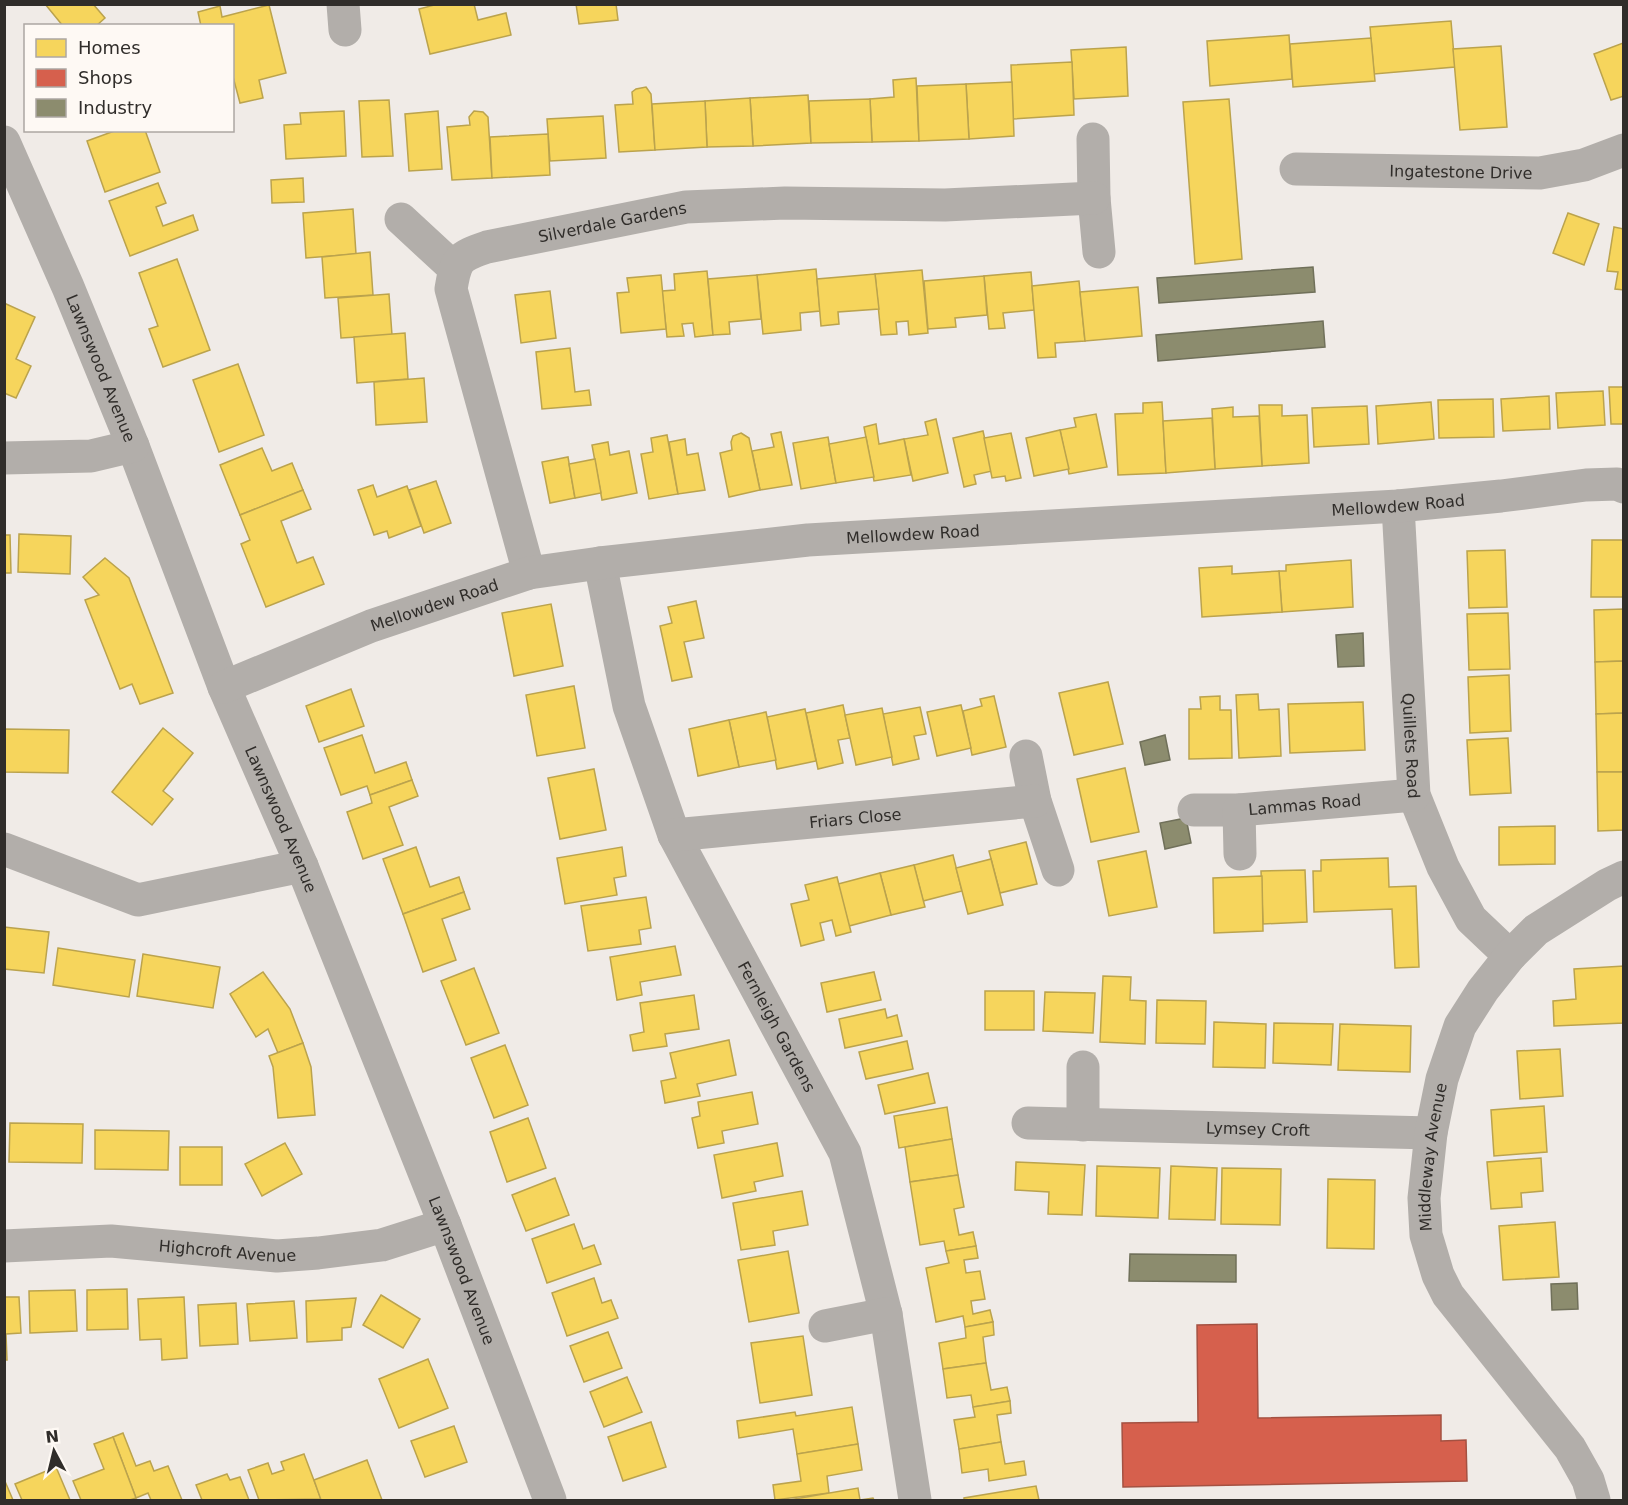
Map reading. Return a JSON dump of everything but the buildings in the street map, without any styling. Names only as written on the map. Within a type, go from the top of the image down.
[{"type":"street","points":[[1093,139],[1094,198],[1099,252]]},
{"type":"street","name":"Lawnswood Avenue","points":[[4,142],[68,287],[134,446],[224,687],[302,866],[445,1225],[550,1500]]},
{"type":"street","name":"Ingatestone Drive","points":[[1296,169],[1540,173],[1584,165],[1623,150]]},
{"type":"street","name":"Silverdale Gardens","points":[[454,268],[464,255],[487,247],[686,207],[785,203],[945,205],[1094,198]]},
{"type":"street","points":[[401,219],[454,268],[451,289],[529,573]]},
{"type":"street","points":[[4,458],[91,456],[134,446]]},
{"type":"street","name":"Mellowdew Road","points":[[224,687],[371,626],[529,573],[808,540],[1398,506],[1501,496],[1586,484],[1617,484],[1623,487]]},
{"type":"street","name":"Quillets Road","points":[[1398,506],[1414,795],[1443,867],[1471,919],[1510,956]]},
{"type":"street","name":"Fernleigh Gardens","points":[[600,563],[628,706],[674,835],[845,1153],[886,1314],[915,1500]]},
{"type":"street","points":[[1026,756],[1035,801],[1058,870]]},
{"type":"street","name":"Lammas Road","points":[[1194,810],[1239,810],[1414,795]]},
{"type":"street","name":"Friars Close","points":[[674,835],[1035,801]]},
{"type":"street","points":[[1239,810],[1240,854]]},
{"type":"street","points":[[4,849],[138,900],[302,866]]},
{"type":"street","name":"Middleway Avenue","points":[[1594,1500],[1587,1480],[1570,1448],[1448,1295],[1438,1275],[1426,1234],[1424,1198],[1431,1133],[1442,1079],[1460,1026],[1483,990],[1510,956],[1536,930],[1623,877]]},
{"type":"street","points":[[1083,1067],[1083,1125]]},
{"type":"street","name":"Lymsey Croft","points":[[1028,1124],[1431,1133]]},
{"type":"street","name":"Highcroft Avenue","points":[[4,1246],[111,1241],[276,1256],[382,1245],[445,1225]]},
{"type":"street","points":[[825,1326],[886,1314]]}]
